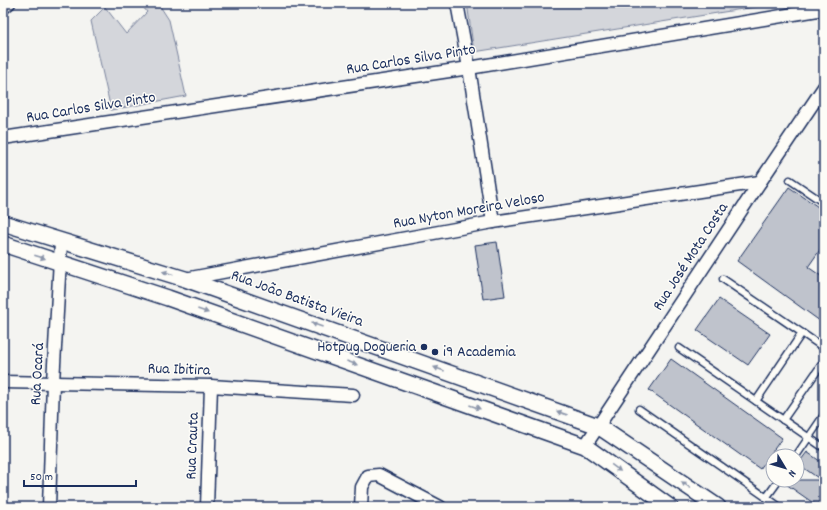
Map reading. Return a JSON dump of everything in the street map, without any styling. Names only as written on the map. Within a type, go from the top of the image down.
[{"type":"street","points":[[3,8],[9,3]]},
{"type":"street","points":[[457,3],[469,68],[493,222]]},
{"type":"street","name":"Rua Carlos Silva Pinto","points":[[3,138],[469,68],[824,9]]},
{"type":"street","name":"Rua José Mota Costa","points":[[585,446],[824,87]]},
{"type":"street","name":"Rua Nyton Moreira Veloso","points":[[186,279],[493,222],[760,182]]},
{"type":"street","name":"Rua João Batista Vieira","points":[[3,223],[186,279],[598,426],[718,507]]},
{"type":"street","name":"Rua Ocará","points":[[49,507],[53,382],[61,242]]},
{"type":"street","points":[[3,244],[168,298],[585,446],[670,507]]},
{"type":"street","name":"Rua Ibitira","points":[[3,382],[211,386],[353,395]]},
{"type":"street","name":"Rua Crauta","points":[[207,507],[211,386]]},
{"type":"street","points":[[361,507],[362,488],[368,476],[379,474],[440,507]]},
{"type":"lane","points":[[790,180],[824,203]]},
{"type":"lane","points":[[723,279],[824,348]]},
{"type":"lane","points":[[756,401],[802,333]]},
{"type":"lane","points":[[678,348],[824,448]]},
{"type":"lane","points":[[783,420],[824,361]]},
{"type":"lane","points":[[639,409],[780,507]]},
{"type":"lane","points":[[802,448],[824,415]]},
{"type":"lane","points":[[766,498],[773,488]]},
{"type":"shaded area","points":[[140,3],[158,3],[169,20],[186,96],[111,110],[91,21],[105,7],[126,34],[147,12]]},
{"type":"shaded area","points":[[467,3],[780,3],[474,52]]},
{"type":"building","points":[[789,187],[824,211],[824,244],[808,267],[824,278],[824,324],[737,261]]},
{"type":"building","points":[[497,242],[505,296],[483,299],[475,245]]},
{"type":"building","points":[[719,299],[770,334],[748,365],[697,330]]},
{"type":"building","points":[[671,359],[782,438],[775,448],[765,448],[765,462],[760,469],[649,390]]},
{"type":"building","points":[[807,452],[824,464],[824,507],[819,507],[792,488],[805,488],[805,480],[821,480],[805,469],[805,455]]},
{"type":"place","name":"Hotpug Dogueria","points":[[424,347]]},
{"type":"place","name":"i9 Academia","points":[[435,352]]}]
